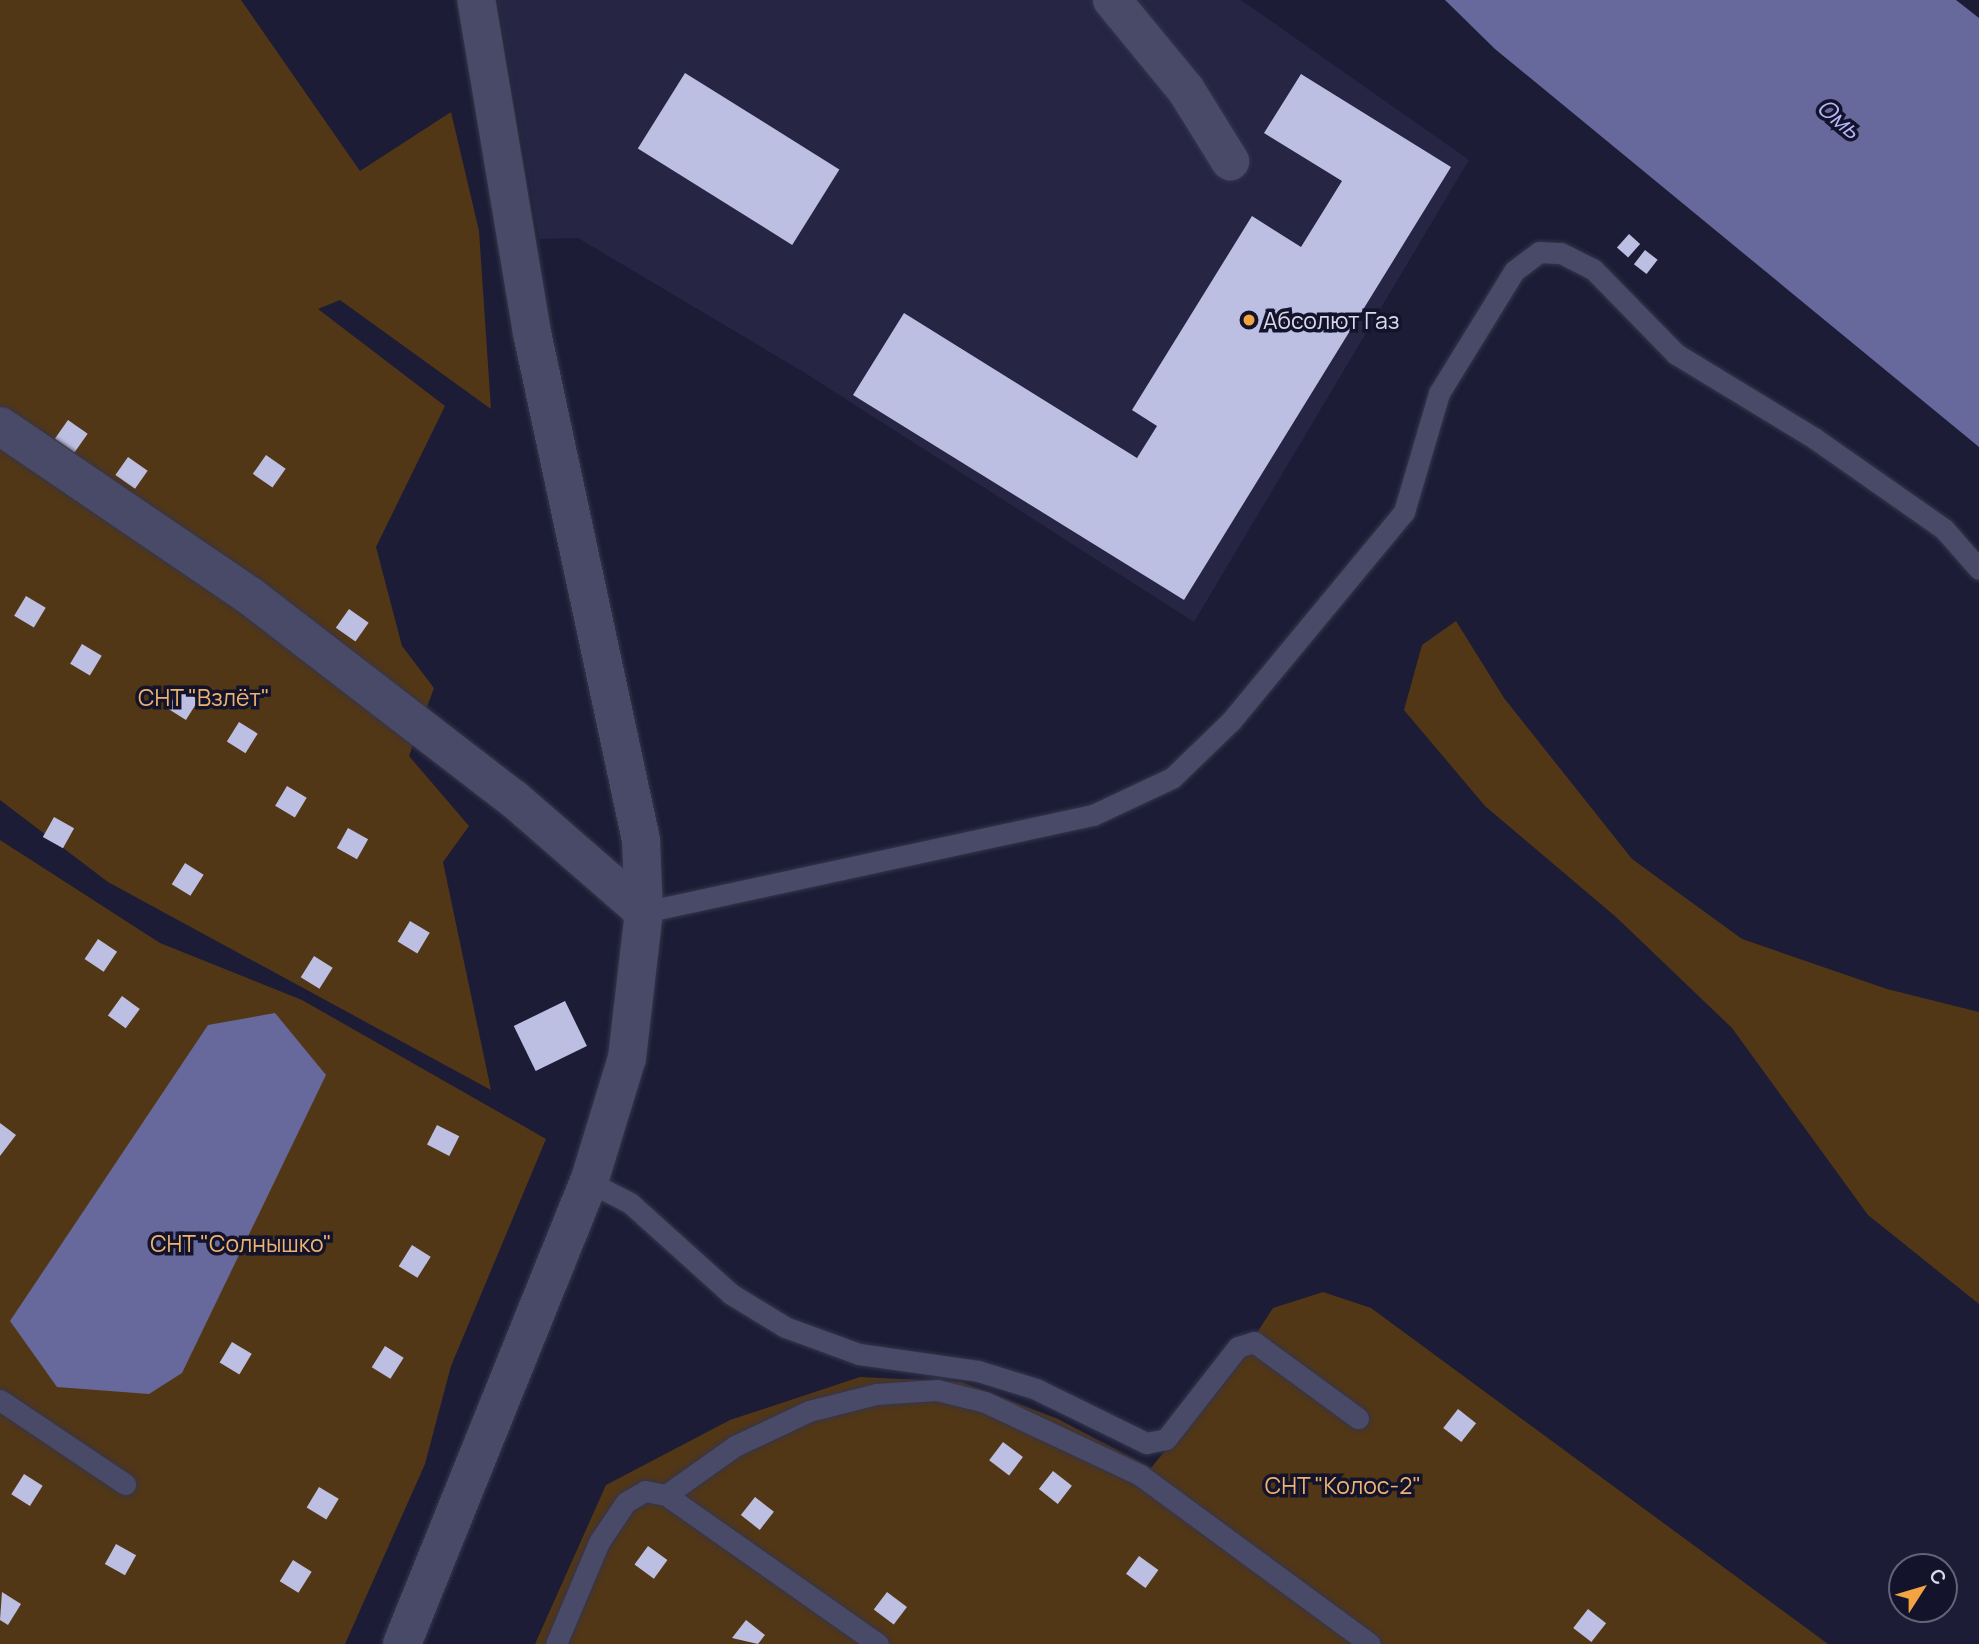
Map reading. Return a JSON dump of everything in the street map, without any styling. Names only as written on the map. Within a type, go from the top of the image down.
[{"type":"street","points":[[402,1644],[589,1182],[627,1058],[645,912],[641,840],[532,333],[476,0]]},
{"type":"street","points":[[1112,0],[1186,90],[1230,161]]},
{"type":"street","points":[[0,426],[250,597],[514,799],[645,912]]},
{"type":"lane","points":[[645,912],[1093,815],[1172,778],[1231,721],[1404,512],[1439,393],[1514,271],[1539,252],[1562,253],[1593,269],[1676,354],[1814,438],[1944,529],[1979,569]]},
{"type":"lane","points":[[589,1182],[630,1203],[732,1294],[785,1326],[859,1354],[978,1371],[1036,1389],[1146,1443],[1166,1439],[1238,1348],[1254,1342],[1358,1418]]},
{"type":"lane","points":[[912,1363],[937,1390]]},
{"type":"lane","points":[[666,1495],[735,1446],[809,1411],[876,1394],[937,1390],[985,1402],[1140,1475],[1370,1644]]},
{"type":"lane","points":[[0,1400],[125,1484]]},
{"type":"lane","points":[[556,1644],[599,1542],[625,1502],[645,1491],[666,1495],[878,1644]]},
{"type":"shaded area","points":[[498,0],[1241,0],[1469,160],[1194,622],[805,373],[578,238],[539,239]]},
{"type":"green space","name":"СНТ \"Взлёт\"","points":[[0,0],[241,0],[360,171],[451,112],[479,231],[491,409],[340,300],[318,309],[445,406],[376,547],[402,646],[434,688],[409,756],[469,826],[443,862],[491,1090],[108,882],[0,800]]},
{"type":"green space","points":[[1456,621],[1504,698],[1632,859],[1742,939],[1887,989],[1979,1012],[1979,1304],[1868,1215],[1732,1028],[1616,917],[1485,806],[1404,710],[1422,645]]},
{"type":"green space","name":"СНТ \"Солнышко\"","points":[[0,840],[160,943],[302,1000],[546,1139],[451,1366],[425,1464],[345,1644],[0,1644]]},
{"type":"green space","name":"СНТ \"Колос-2\"","points":[[1323,1292],[1371,1308],[1828,1644],[535,1644],[606,1485],[730,1420],[860,1377],[961,1382],[1058,1419],[1151,1468],[1240,1359],[1273,1308]]},
{"type":"water","name":"Омь","points":[[1445,0],[1956,0],[1979,18],[1979,447],[1495,49]]},
{"type":"water","points":[[275,1013],[326,1075],[182,1373],[149,1394],[57,1387],[10,1321],[208,1025]]},
{"type":"building","points":[[685,73],[839,169],[792,245],[638,148]]},
{"type":"building","points":[[1301,74],[1451,167],[1184,600],[853,395],[904,313],[1137,458],[1157,426],[1132,410],[1252,216],[1301,247],[1342,181],[1264,133]]},
{"type":"building","points":[[1629,234],[1640,244],[1628,257],[1617,247]]},
{"type":"building","points":[[1645,250],[1658,260],[1647,274],[1634,264]]},
{"type":"building","points":[[68,420],[88,434],[74,453],[55,439]]},
{"type":"building","points":[[266,455],[286,469],[272,488],[253,474]]},
{"type":"building","points":[[128,457],[148,471],[135,489],[115,475]]},
{"type":"building","points":[[26,596],[46,608],[34,628],[14,616]]},
{"type":"building","points":[[349,609],[369,623],[355,642],[336,628]]},
{"type":"building","points":[[82,644],[102,656],[90,676],[70,664]]},
{"type":"building","points":[[180,688],[199,700],[186,720],[167,708]]},
{"type":"building","points":[[239,722],[258,734],[245,753],[227,742]]},
{"type":"building","points":[[287,786],[307,798],[295,818],[275,806]]},
{"type":"building","points":[[54,817],[74,828],[63,848],[43,837]]},
{"type":"building","points":[[348,828],[368,839],[357,859],[337,848]]},
{"type":"building","points":[[185,863],[204,875],[190,896],[172,884]]},
{"type":"building","points":[[410,921],[430,933],[417,953],[398,942]]},
{"type":"building","points":[[98,939],[117,952],[104,972],[85,959]]},
{"type":"building","points":[[314,956],[333,968],[319,989],[301,977]]},
{"type":"building","points":[[122,996],[140,1009],[126,1028],[108,1015]]},
{"type":"building","points":[[565,1001],[587,1046],[536,1071],[514,1026]]},
{"type":"building","points":[[0,1123],[16,1135],[0,1156]]},
{"type":"building","points":[[437,1125],[459,1136],[449,1156],[427,1145]]},
{"type":"building","points":[[412,1245],[431,1257],[417,1278],[399,1266]]},
{"type":"building","points":[[232,1342],[252,1354],[239,1374],[220,1363]]},
{"type":"building","points":[[385,1346],[404,1358],[390,1379],[372,1367]]},
{"type":"building","points":[[1458,1409],[1476,1423],[1461,1442],[1443,1428]]},
{"type":"building","points":[[1003,1442],[1023,1457],[1009,1475],[989,1460]]},
{"type":"building","points":[[1053,1471],[1072,1486],[1058,1504],[1039,1489]]},
{"type":"building","points":[[24,1474],[43,1486],[30,1506],[11,1494]]},
{"type":"building","points":[[319,1487],[339,1499],[326,1519],[307,1508]]},
{"type":"building","points":[[755,1497],[774,1512],[760,1530],[741,1515]]},
{"type":"building","points":[[116,1544],[136,1555],[125,1575],[105,1564]]},
{"type":"building","points":[[648,1546],[667,1560],[654,1579],[634,1565]]},
{"type":"building","points":[[1139,1556],[1158,1570],[1145,1588],[1126,1574]]},
{"type":"building","points":[[293,1560],[312,1572],[298,1593],[280,1581]]},
{"type":"building","points":[[2,1592],[21,1604],[8,1625],[0,1620]]},
{"type":"building","points":[[887,1592],[907,1607],[894,1625],[874,1610]]},
{"type":"building","points":[[1588,1609],[1606,1623],[1591,1642],[1573,1628]]},
{"type":"building","points":[[746,1620],[765,1635],[758,1644],[732,1638]]},
{"type":"place","name":"Абсолют Газ","points":[[1249,320]]}]
